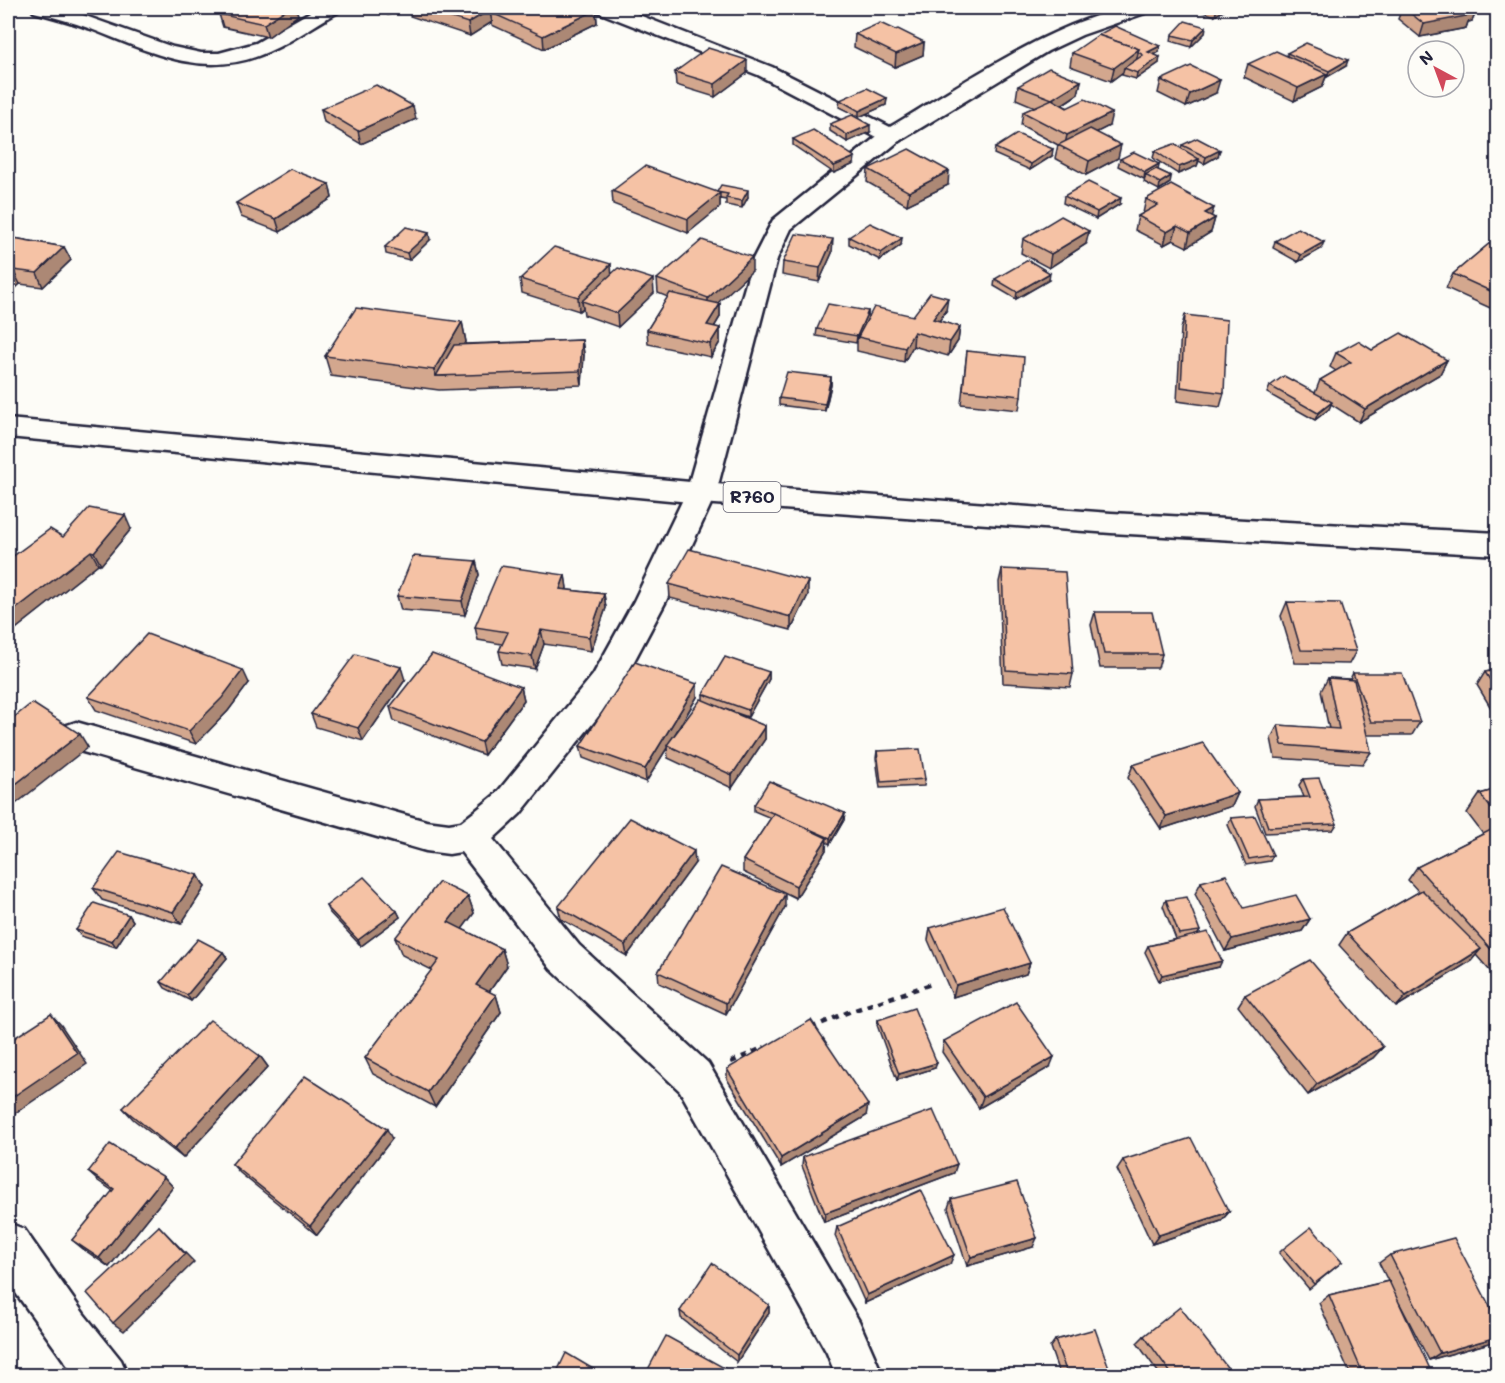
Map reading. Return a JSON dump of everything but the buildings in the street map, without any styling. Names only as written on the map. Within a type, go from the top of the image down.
[{"type":"street","points":[[41,8],[98,25],[149,47],[209,61],[239,56],[280,40],[331,8]]},
{"type":"street","points":[[604,8],[765,71],[891,136]]},
{"type":"street","points":[[76,736],[426,836],[448,839],[469,836],[487,824],[507,804],[605,684],[650,601],[701,494],[765,259],[781,225],[891,136],[1041,47],[1075,31],[1141,8]]},
{"type":"street","name":"R760","points":[[8,428],[701,494],[1111,523],[1497,544]]},
{"type":"street","points":[[469,836],[565,957],[694,1077],[843,1337],[860,1376]]},
{"type":"street","points":[[8,1245],[68,1330],[105,1376]]},
{"type":"path","points":[[802,1031],[846,1013],[934,983]]},
{"type":"path","points":[[694,1077],[770,1045]]}]
